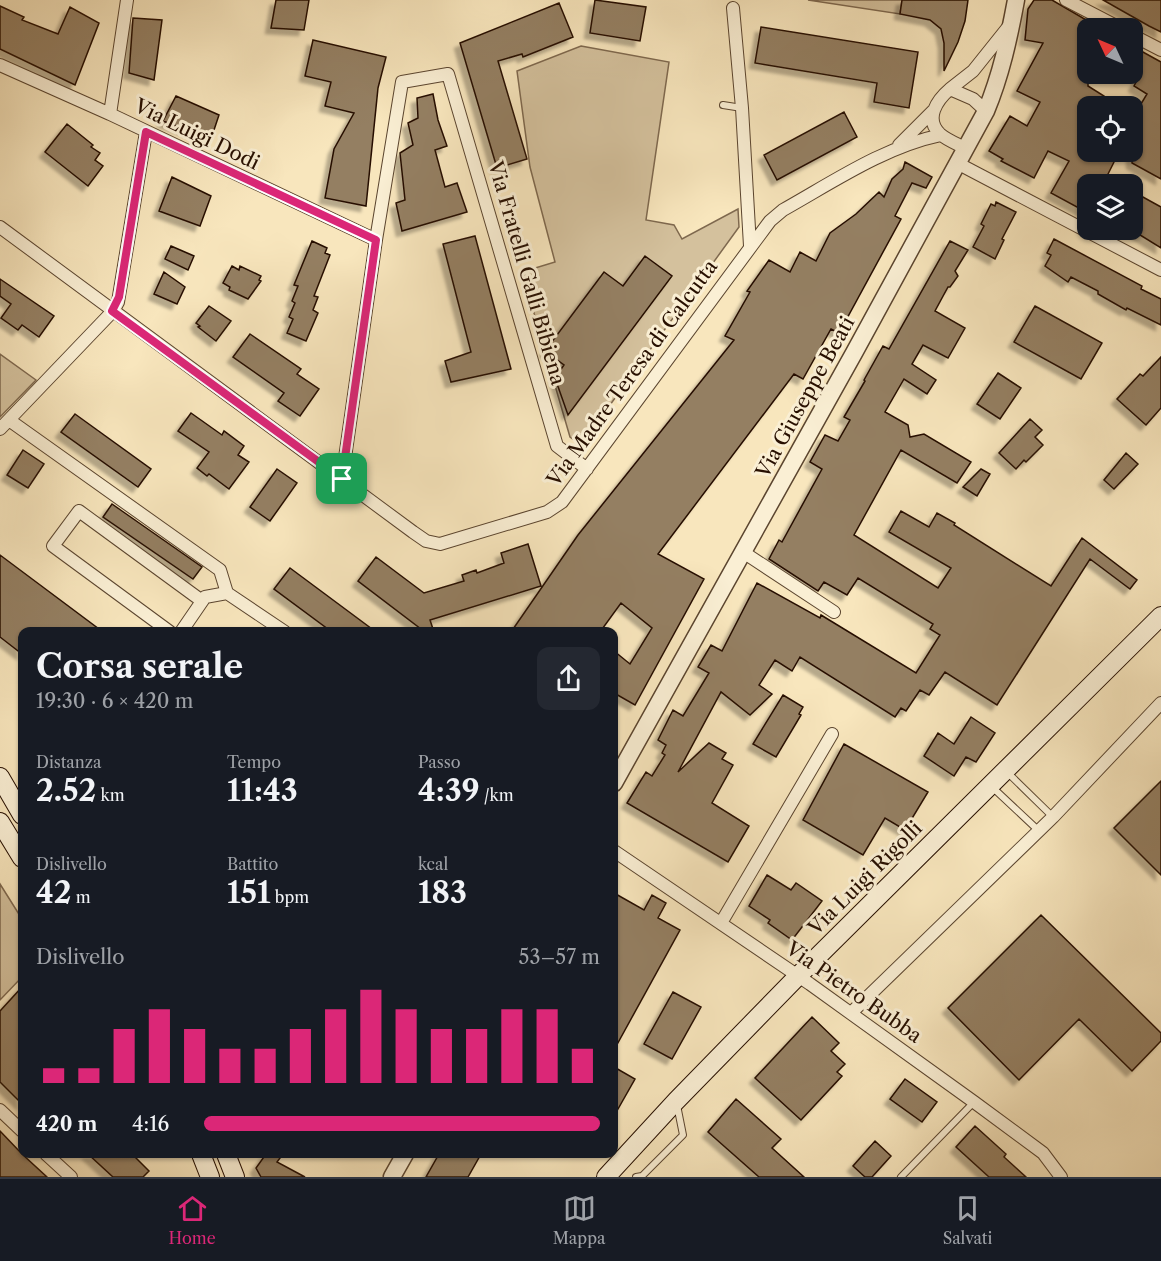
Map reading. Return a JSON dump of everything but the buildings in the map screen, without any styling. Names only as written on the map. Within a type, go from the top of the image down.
[{"type":"main road","name":"Via Luigi Rigolli","points":[[606,1177],[676,1101],[798,976],[1161,616]]},
{"type":"main road","points":[[0,777],[18,808]]},
{"type":"main road","points":[[0,822],[18,851]]},
{"type":"main road","points":[[203,1158],[210,1177]]},
{"type":"main road","points":[[228,1158],[235,1177]]},
{"type":"street","points":[[110,114],[127,0]]},
{"type":"street","name":"Via Giuseppe Beati","points":[[618,776],[986,111],[1000,76],[1016,0]]},
{"type":"street","points":[[1066,0],[1101,18]]},
{"type":"street","points":[[734,8],[750,246]]},
{"type":"street","name":"Via Giuseppe Beati","points":[[950,89],[973,71],[1012,23]]},
{"type":"street","points":[[1143,41],[1161,50]]},
{"type":"street","name":"Via Luigi Dodi","points":[[0,65],[110,114],[376,240]]},
{"type":"street","name":"Via Fratelli Galli Bibiena","points":[[376,240],[402,82],[448,74],[557,446],[587,469]]},
{"type":"street","points":[[950,89],[973,99],[986,111]]},
{"type":"street","name":"Via Madre Teresa di Calcutta","points":[[896,148],[933,111],[938,101],[950,89]]},
{"type":"street","points":[[933,111],[935,126],[961,156],[1161,270]]},
{"type":"street","points":[[146,132],[119,297],[112,311],[4,425],[220,570],[227,593],[278,627]]},
{"type":"street","name":"Via Madre Teresa di Calcutta","points":[[0,227],[426,541],[440,544],[547,512],[562,502],[770,221],[783,210],[896,148],[941,135]]},
{"type":"street","points":[[342,479],[376,240]]},
{"type":"street","points":[[163,627],[53,546],[79,511],[202,602]]},
{"type":"street","points":[[743,552],[834,612]]},
{"type":"street","points":[[184,627],[205,597],[227,593]]},
{"type":"street","points":[[851,1013],[1053,817],[1161,703]]},
{"type":"street","points":[[721,923],[832,734]]},
{"type":"street","name":"Via Pietro Bubba","points":[[618,854],[798,976],[974,1102],[1043,1153],[1061,1177]]},
{"type":"street","points":[[0,1110],[18,1127]]},
{"type":"street","points":[[50,1158],[70,1177]]},
{"type":"street","points":[[392,1177],[403,1158]]},
{"type":"lane","points":[[723,105],[742,108]]},
{"type":"lane","points":[[1005,770],[1053,817]]},
{"type":"lane","points":[[990,785],[1039,831]]},
{"type":"lane","points":[[636,1177],[642,1176],[683,1135],[676,1101]]},
{"type":"lane","points":[[901,1177],[974,1102]]},
{"type":"shaded area","points":[[808,0],[902,0],[900,14]]},
{"type":"shaded area","points":[[581,46],[669,62],[646,220],[674,225],[682,239],[738,209],[739,227],[581,445],[570,437],[522,272],[555,262],[530,167],[517,71]]},
{"type":"shaded area","points":[[0,354],[36,380],[0,417]]},
{"type":"shaded area","points":[[0,884],[18,913],[18,981],[0,1000]]},
{"type":"route","points":[[146,132],[376,240],[342,479],[112,311],[119,297],[146,132]]}]
